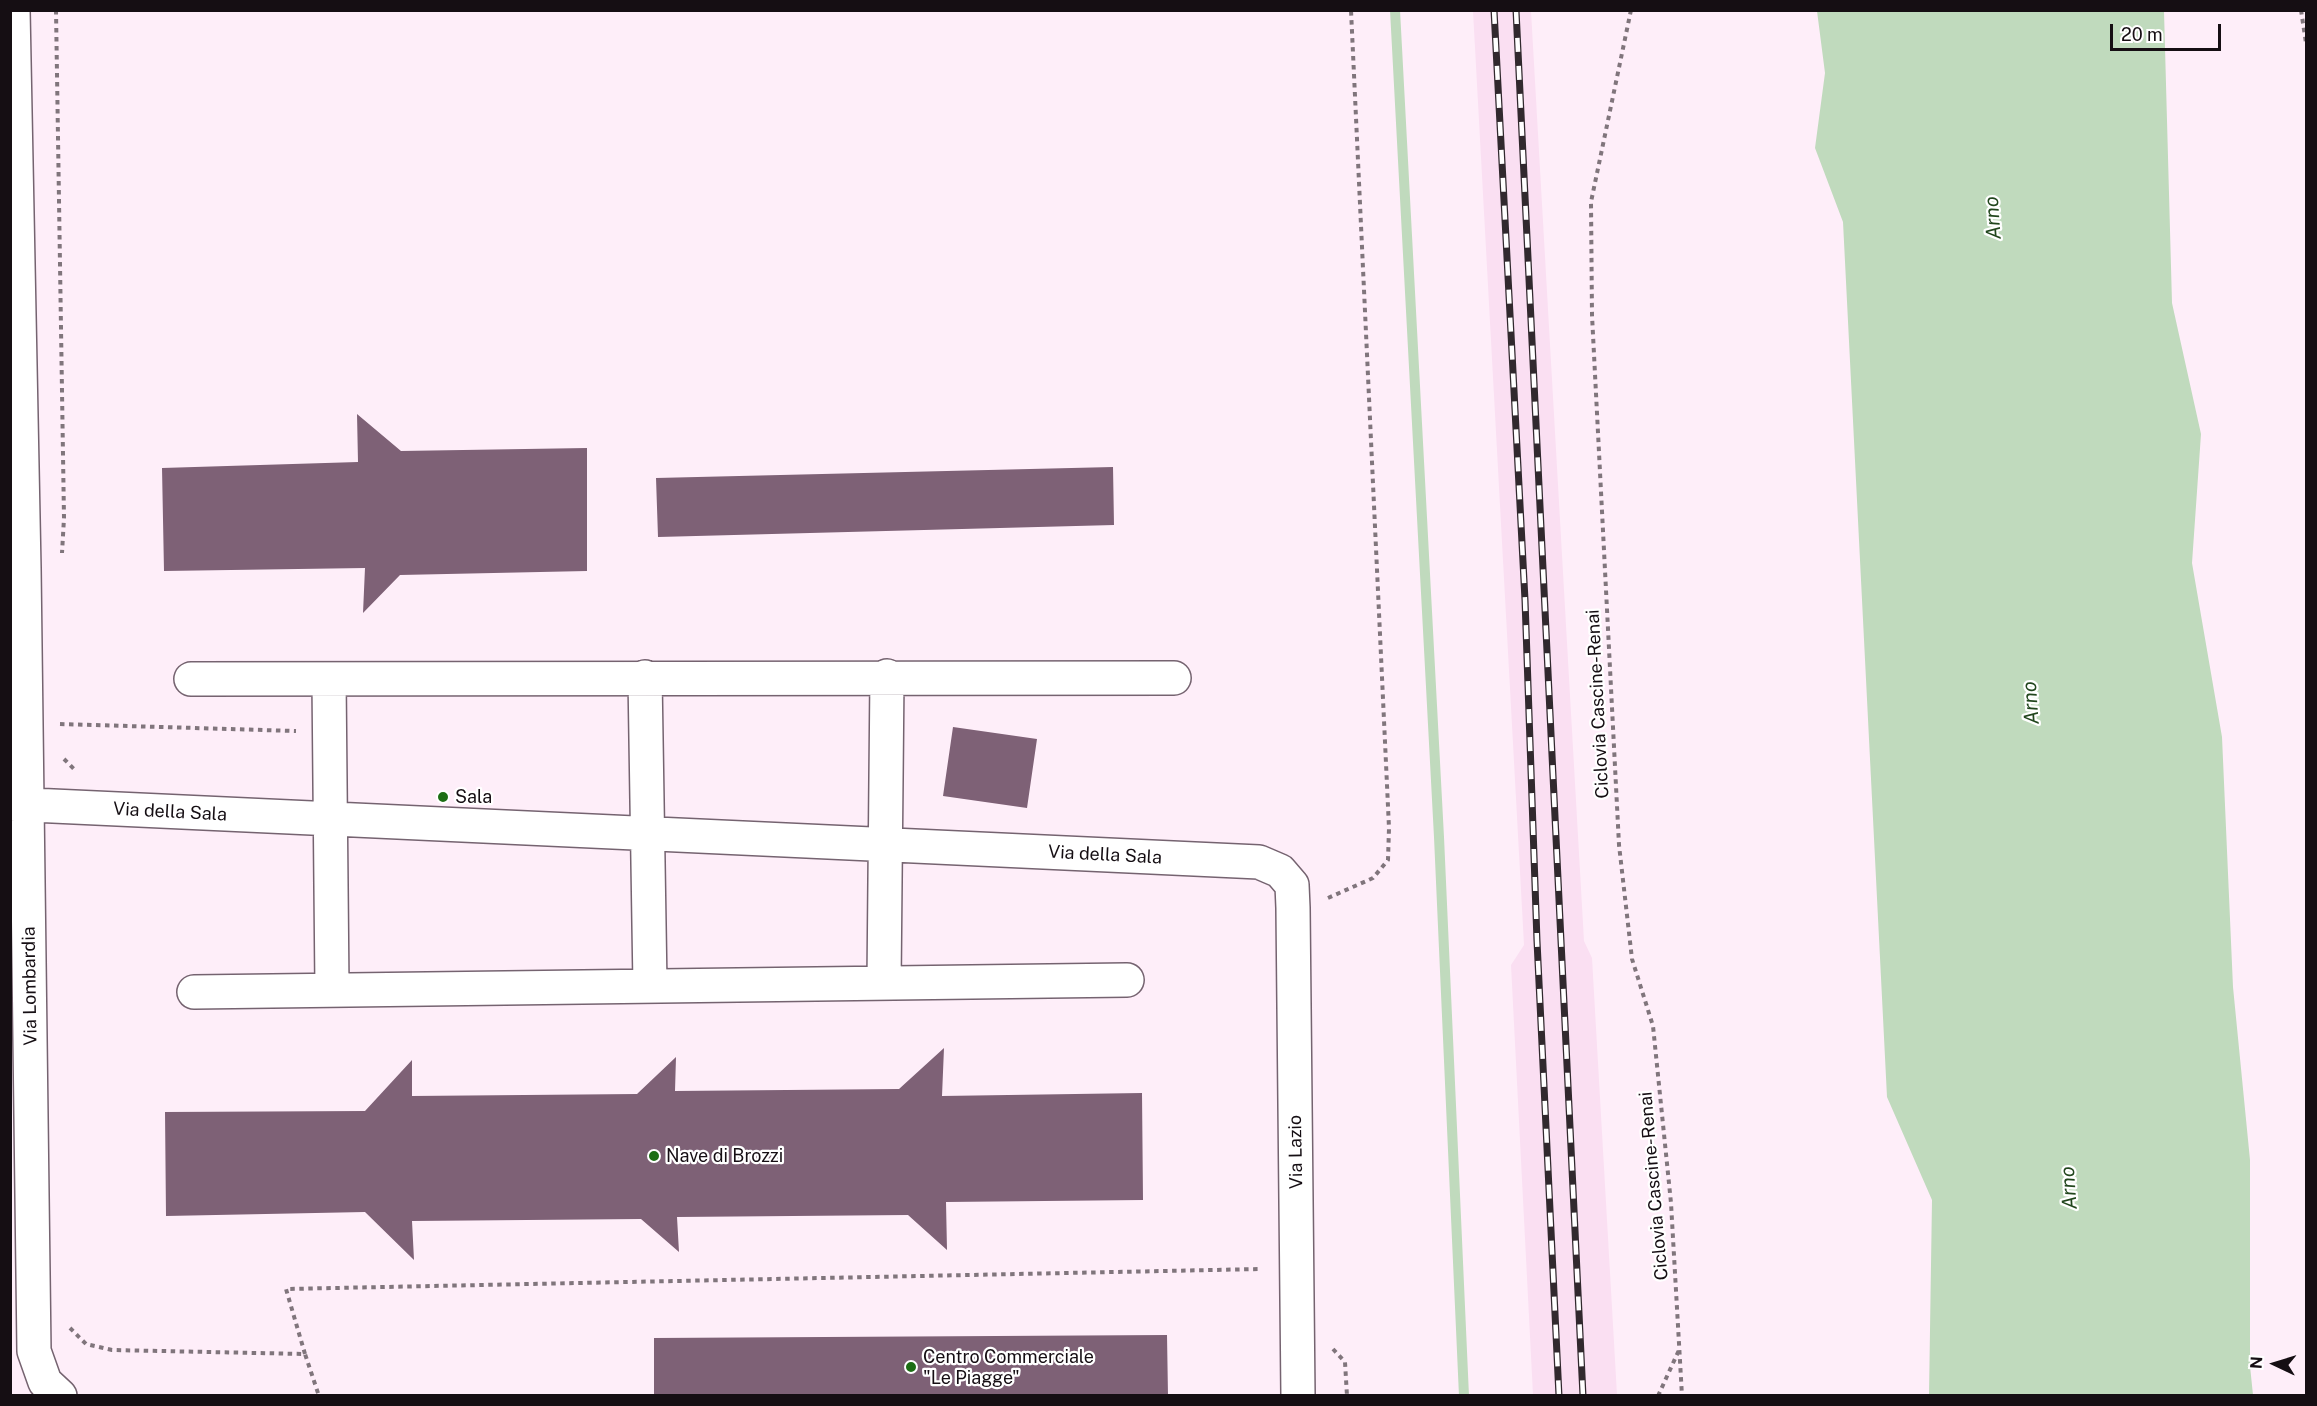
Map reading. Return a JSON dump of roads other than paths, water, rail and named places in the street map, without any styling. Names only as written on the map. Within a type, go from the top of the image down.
[{"type":"street","name":"Via Lombardia","points":[[13,10],[18,805],[34,1351],[45,1382],[60,1395]]},
{"type":"street","points":[[884,983],[887,676]]},
{"type":"street","points":[[191,679],[887,676],[1174,678]]},
{"type":"street","points":[[645,677],[650,986]]},
{"type":"street","points":[[329,679],[332,989]]},
{"type":"street","name":"Via della Sala","points":[[18,805],[1260,862],[1280,871],[1292,885],[1293,908]]},
{"type":"street","name":"Via Lazio","points":[[1293,908],[1298,1395]]},
{"type":"street","points":[[194,992],[1127,980]]},
{"type":"water","name":"Arno","points":[[1817,11],[2164,11],[2172,303],[2201,434],[2192,563],[2222,737],[2233,987],[2250,1160],[2250,1366],[2253,1395],[1929,1395],[1932,1200],[1887,1097],[1843,222],[1815,148],[1825,73]]},
{"type":"waterway","points":[[1395,10],[1439,837],[1464,1396]]},
{"type":"railway","points":[[1494,10],[1525,600],[1537,941],[1559,1396]]},
{"type":"railway","points":[[1516,10],[1583,1396]]},
{"type":"place","name":"Sala","points":[[443,797]]},
{"type":"place","name":"Nave di Brozzi","points":[[654,1156]]},
{"type":"place","name":"Centro Commerciale \"Le Piagge\"","points":[[911,1367]]}]
